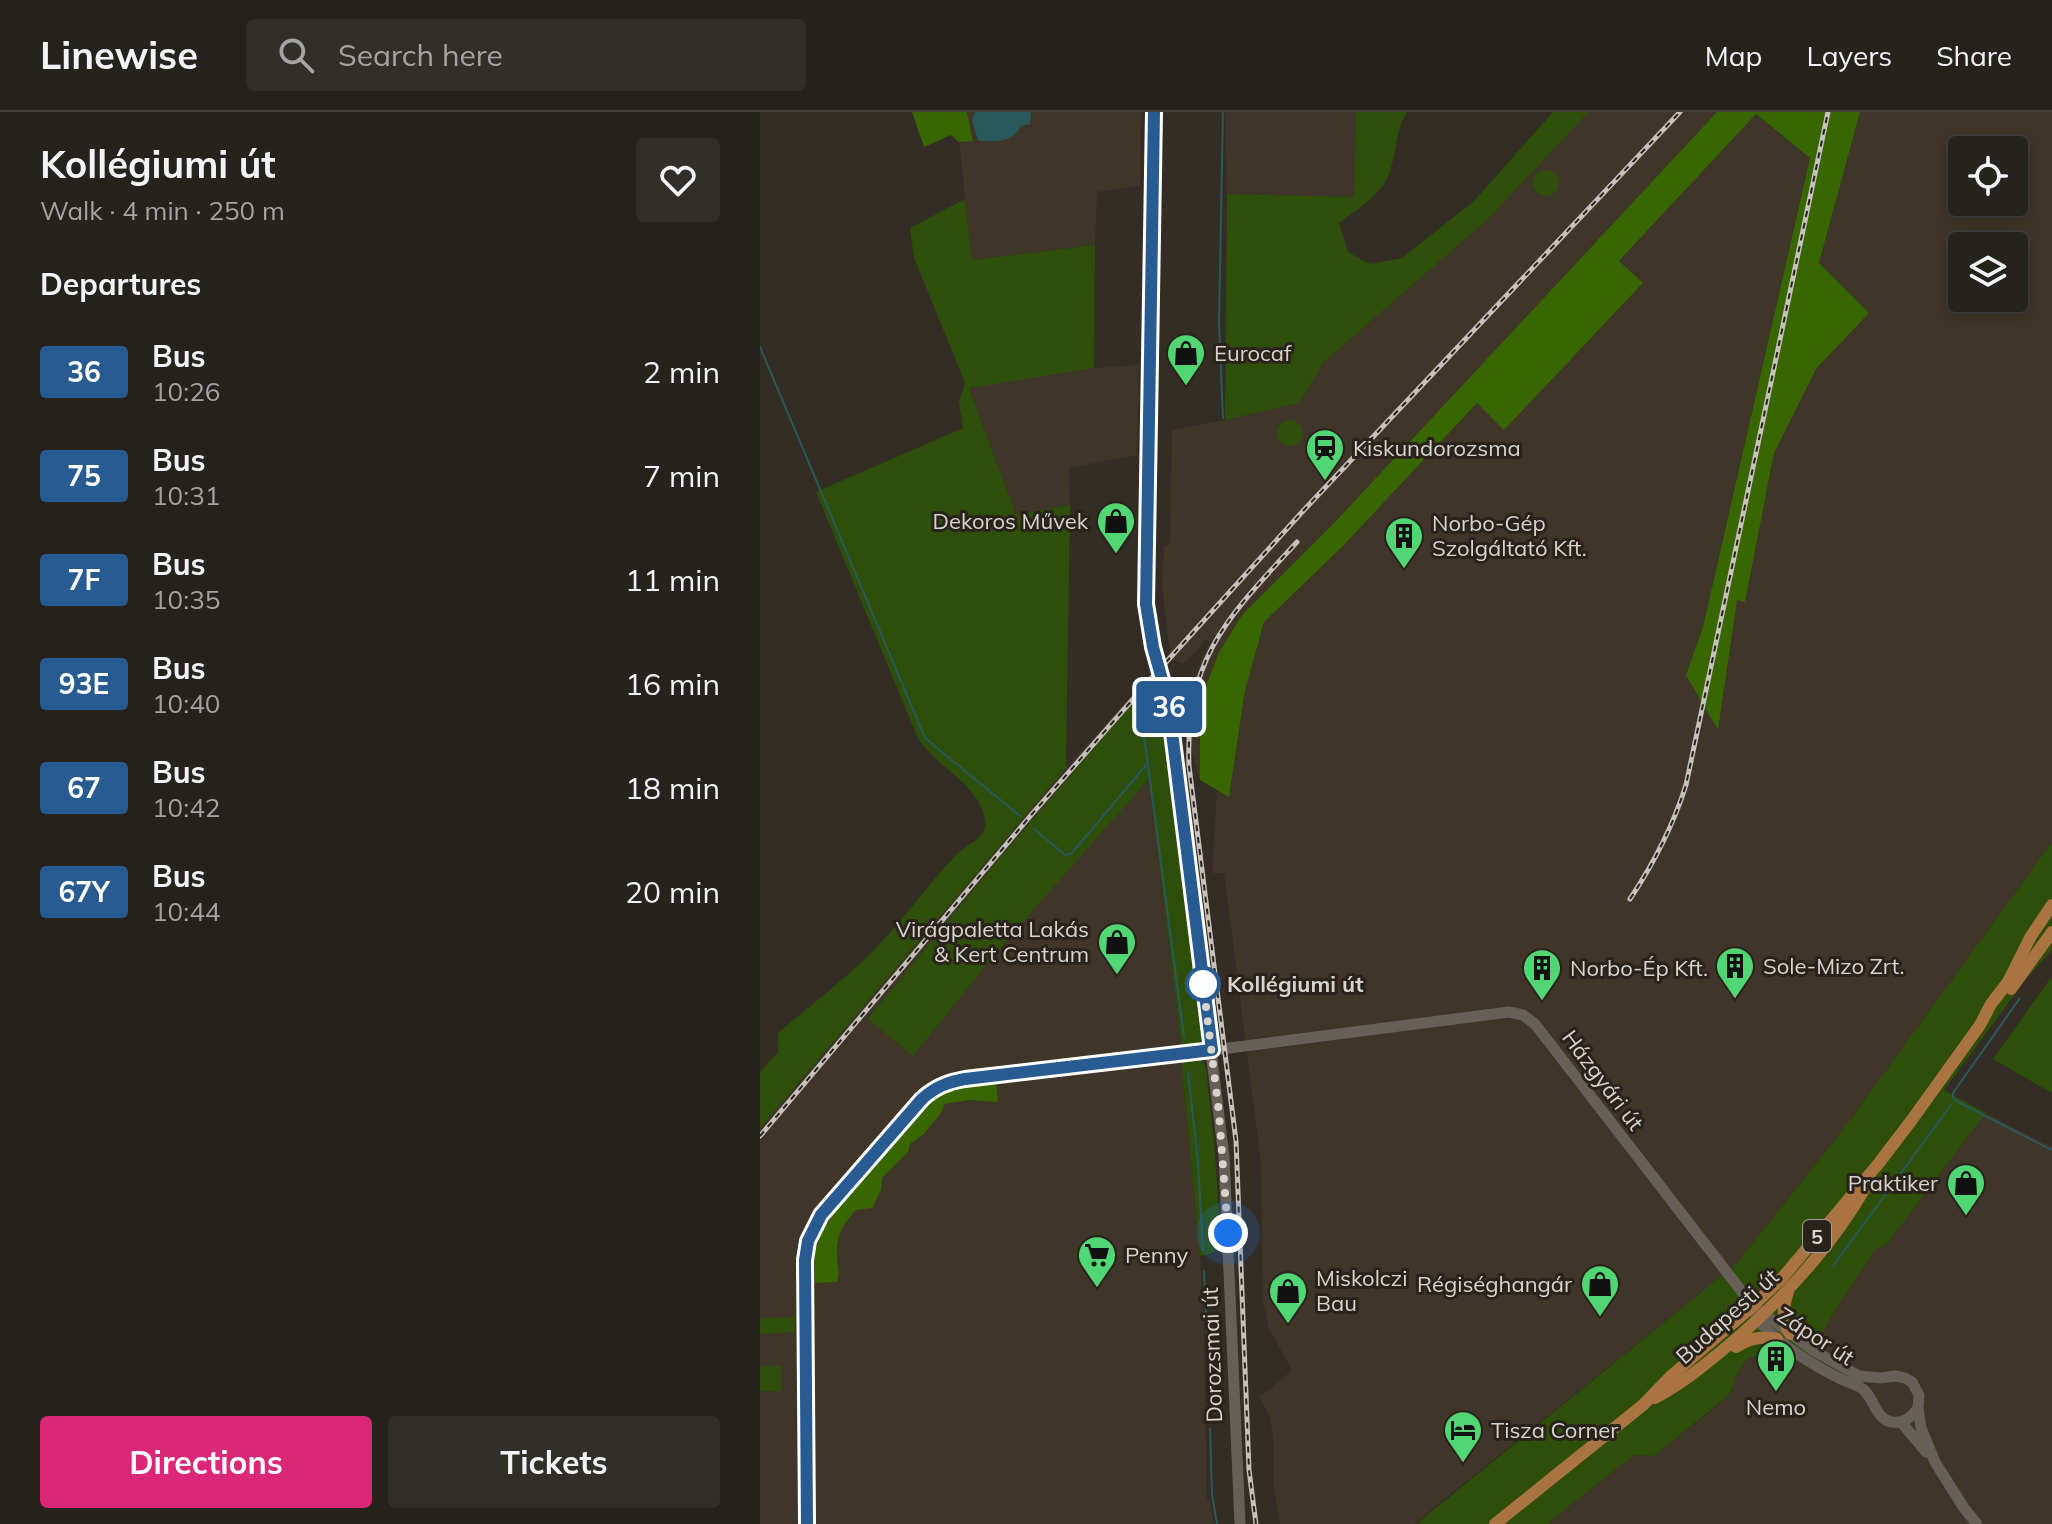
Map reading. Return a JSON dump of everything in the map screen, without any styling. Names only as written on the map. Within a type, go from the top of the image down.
[{"type":"main road","name":"Budapesti út","points":[[1495,1524],[1643,1405],[1671,1376],[1783,1277],[1879,1163],[1980,1025],[2052,905]]},
{"type":"main road","name":"Budapesti út","points":[[1980,1025],[1997,1009],[2052,932]]},
{"type":"main road","name":"Budapesti út","points":[[1643,1405],[1678,1386],[1715,1357],[1788,1291],[1847,1219],[1879,1163]]},
{"type":"main road","points":[[1788,1291],[1782,1314],[1790,1334]]},
{"type":"main road","points":[[1715,1357],[1757,1337],[1777,1339]]},
{"type":"street","name":"Dorozsmai út","points":[[1154,112],[1146,604],[1153,647],[1168,701],[1212,1050],[1224,1170],[1238,1500],[1243,1524]]},
{"type":"street","name":"Házgyári út","points":[[1212,1050],[1509,1012],[1523,1015],[1535,1024],[1753,1306]]},
{"type":"street","points":[[807,1524],[805,1260],[808,1241],[821,1215],[922,1099],[945,1083],[1212,1050]]},
{"type":"street","name":"Zápor út","points":[[1753,1306],[1763,1327],[1777,1339],[1824,1370],[1865,1390],[1882,1417],[1901,1422],[1935,1462],[1977,1524]]},
{"type":"street","name":"Zápor út","points":[[1761,1318],[1859,1376],[1895,1376],[1912,1382],[1919,1395],[1921,1428],[1935,1462]]},
{"type":"street","points":[[1873,1402],[1880,1382],[1888,1377]]},
{"type":"street","points":[[1901,1422],[1918,1408]]},
{"type":"shaded area","points":[[967,112],[1141,112],[1140,186],[1097,192],[1095,245],[972,260],[959,142],[973,140]]},
{"type":"shaded area","points":[[1225,112],[1356,112],[1354,197],[1227,194]]},
{"type":"shaded area","points":[[1589,112],[1717,112],[1335,522],[1242,615],[1219,652],[1200,710],[1200,780],[1185,728],[1188,699],[1197,669],[1210,643],[1206,639],[1182,664],[1172,659],[1002,855],[869,1019],[913,1055],[1006,941],[1149,778],[1183,1059],[1204,1328],[1207,1501],[1210,1501],[1214,1524],[760,1524],[760,1128],[1066,768],[1170,653],[1162,586],[1164,547],[1170,543],[1172,430],[1299,403],[1324,362],[1486,221]]},
{"type":"shaded area","points":[[1860,112],[2052,112],[2052,842],[1842,1131],[1736,1264],[1414,1524],[1280,1524],[1274,1486],[1274,1445],[1270,1418],[1259,1396],[1292,1370],[1269,1329],[1263,1301],[1261,1162],[1224,873],[1212,873],[1217,790],[1229,796],[1245,691],[1264,622],[1342,547],[1477,403],[1504,429],[1643,283],[1619,262],[1755,114],[1810,158],[1703,627],[1686,675],[1737,599],[1745,601],[1774,453],[1816,369],[1869,313],[1819,263]]},
{"type":"shaded area","points":[[1139,365],[1137,455],[1069,468],[1070,505],[1016,516],[969,387],[1094,368]]},
{"type":"shaded area","points":[[1986,1113],[2052,1147],[2052,1524],[1547,1524],[1634,1455],[1654,1456],[1728,1397],[1748,1358],[1756,1356],[1772,1361],[1796,1357],[1807,1363],[1834,1312],[1876,1248],[1887,1244]]},
{"type":"green space","points":[[912,112],[967,112],[973,141],[959,142],[951,135],[924,147]]},
{"type":"green space","points":[[1356,112],[1407,112],[1388,177],[1370,200],[1339,223],[1348,252],[1370,264],[1402,258],[1474,201],[1553,112],[1589,112],[1486,221],[1324,362],[1299,403],[1225,420],[1227,194],[1354,197]]},
{"type":"green space","points":[[1717,112],[1860,112],[1819,263],[1869,313],[1816,369],[1774,453],[1745,602],[1737,600],[1718,730],[1686,675],[1703,627],[1810,158],[1756,114],[1619,261],[1643,283],[1504,430],[1477,403],[1342,547],[1264,622],[1245,691],[1229,797],[1200,780],[1200,710],[1219,652],[1242,615],[1335,522]]},
{"type":"green space","points":[[1546,170],[1555,174],[1559,183],[1555,192],[1546,196],[1537,192],[1533,183],[1537,174]]},
{"type":"green space","points":[[965,199],[972,260],[1095,245],[1094,368],[969,388],[1016,515],[1070,505],[1066,768],[760,1128],[760,1072],[778,1052],[778,1033],[867,957],[956,855],[980,837],[985,827],[981,807],[974,795],[917,736],[816,492],[963,428],[959,401],[965,383],[914,258],[910,228]]},
{"type":"green space","points":[[1290,420],[1299,424],[1303,433],[1299,442],[1290,446],[1281,442],[1277,433],[1281,424]]},
{"type":"green space","points":[[1154,679],[1165,735],[1202,1037],[1194,1046],[1182,1050],[1149,779],[1006,941],[913,1056],[868,1019],[1002,855]]},
{"type":"green space","points":[[2052,842],[2052,950],[2027,978],[1944,1090],[1986,1113],[1887,1244],[1876,1249],[1834,1312],[1807,1363],[1796,1357],[1772,1361],[1756,1356],[1748,1358],[1728,1396],[1654,1456],[1634,1455],[1547,1524],[1416,1524],[1736,1264],[1842,1131]]},
{"type":"green space","points":[[2052,976],[2052,1093],[1993,1059]]},
{"type":"green space","points":[[1193,1058],[1203,1062],[1206,1068],[1220,1228],[1216,1250],[1200,1256],[1183,1077],[1183,1059]]},
{"type":"green space","points":[[996,1083],[998,1102],[970,1100],[944,1104],[943,1110],[924,1134],[910,1144],[908,1152],[882,1178],[881,1190],[872,1208],[856,1210],[844,1226],[838,1243],[837,1282],[815,1283],[814,1255],[821,1232],[841,1204],[927,1105],[942,1092]]},
{"type":"green space","points":[[795,1317],[795,1332],[760,1334],[760,1318]]},
{"type":"green space","points":[[760,1366],[781,1366],[781,1391],[760,1391]]},
{"type":"water","points":[[976,112],[1031,112],[1030,124],[1021,126],[1009,138],[982,141],[978,140],[972,121]]},
{"type":"waterway","points":[[1223,112],[1219,323],[1223,418]]},
{"type":"waterway","points":[[760,347],[925,738],[1020,816]]},
{"type":"waterway","points":[[1140,705],[1184,1037]]},
{"type":"waterway","points":[[1034,829],[1065,855],[1071,854],[1147,764]]},
{"type":"waterway","points":[[2020,998],[1953,1093],[1953,1098],[2052,1150]]},
{"type":"waterway","points":[[1188,1072],[1198,1162],[1203,1251]]},
{"type":"waterway","points":[[1833,1266],[1951,1105]]},
{"type":"waterway","points":[[1204,1271],[1210,1409]]},
{"type":"waterway","points":[[1210,1429],[1212,1495],[1217,1524]]},
{"type":"railway","points":[[760,1136],[1032,814],[1149,681],[1303,511],[1680,112]]},
{"type":"railway","points":[[1630,899],[1662,844],[1686,785],[1828,112]]},
{"type":"railway","points":[[1256,1524],[1249,1470],[1236,1141],[1189,766],[1190,728],[1194,696],[1203,667],[1216,641],[1250,593],[1297,542]]},
{"type":"bus line","name":"36","points":[[807,1524],[805,1260],[808,1241],[821,1215],[922,1099],[945,1083],[1212,1050],[1168,701],[1153,647],[1146,604],[1154,112]]},
{"type":"place","name":"Eurocaf","points":[[1186,387]]},
{"type":"place","name":"Kiskundorozsma","points":[[1325,482]]},
{"type":"place","name":"Dekoros Művek","points":[[1116,555]]},
{"type":"place","name":"Norbo-Gép Szolgáltató Kft.","points":[[1404,570]]},
{"type":"place","name":"Virágpaletta Lakás & Kert Centrum","points":[[1117,976]]},
{"type":"place","name":"Kollégiumi út","points":[[1203,984]]},
{"type":"place","name":"Sole-Mizo Zrt.","points":[[1735,1000]]},
{"type":"place","name":"Norbo-Ép Kft.","points":[[1542,1002]]},
{"type":"place","name":"Praktiker","points":[[1966,1217]]},
{"type":"place","name":"Penny","points":[[1097,1289]]},
{"type":"place","name":"Régiséghangár","points":[[1600,1318]]},
{"type":"place","name":"Miskolczi Bau","points":[[1288,1325]]},
{"type":"place","name":"Nemo","points":[[1776,1393]]},
{"type":"place","name":"Tisza Corner","points":[[1463,1464]]},
{"type":"route","points":[[1203,984],[1202,974],[1224,1157],[1228,1233]]}]
